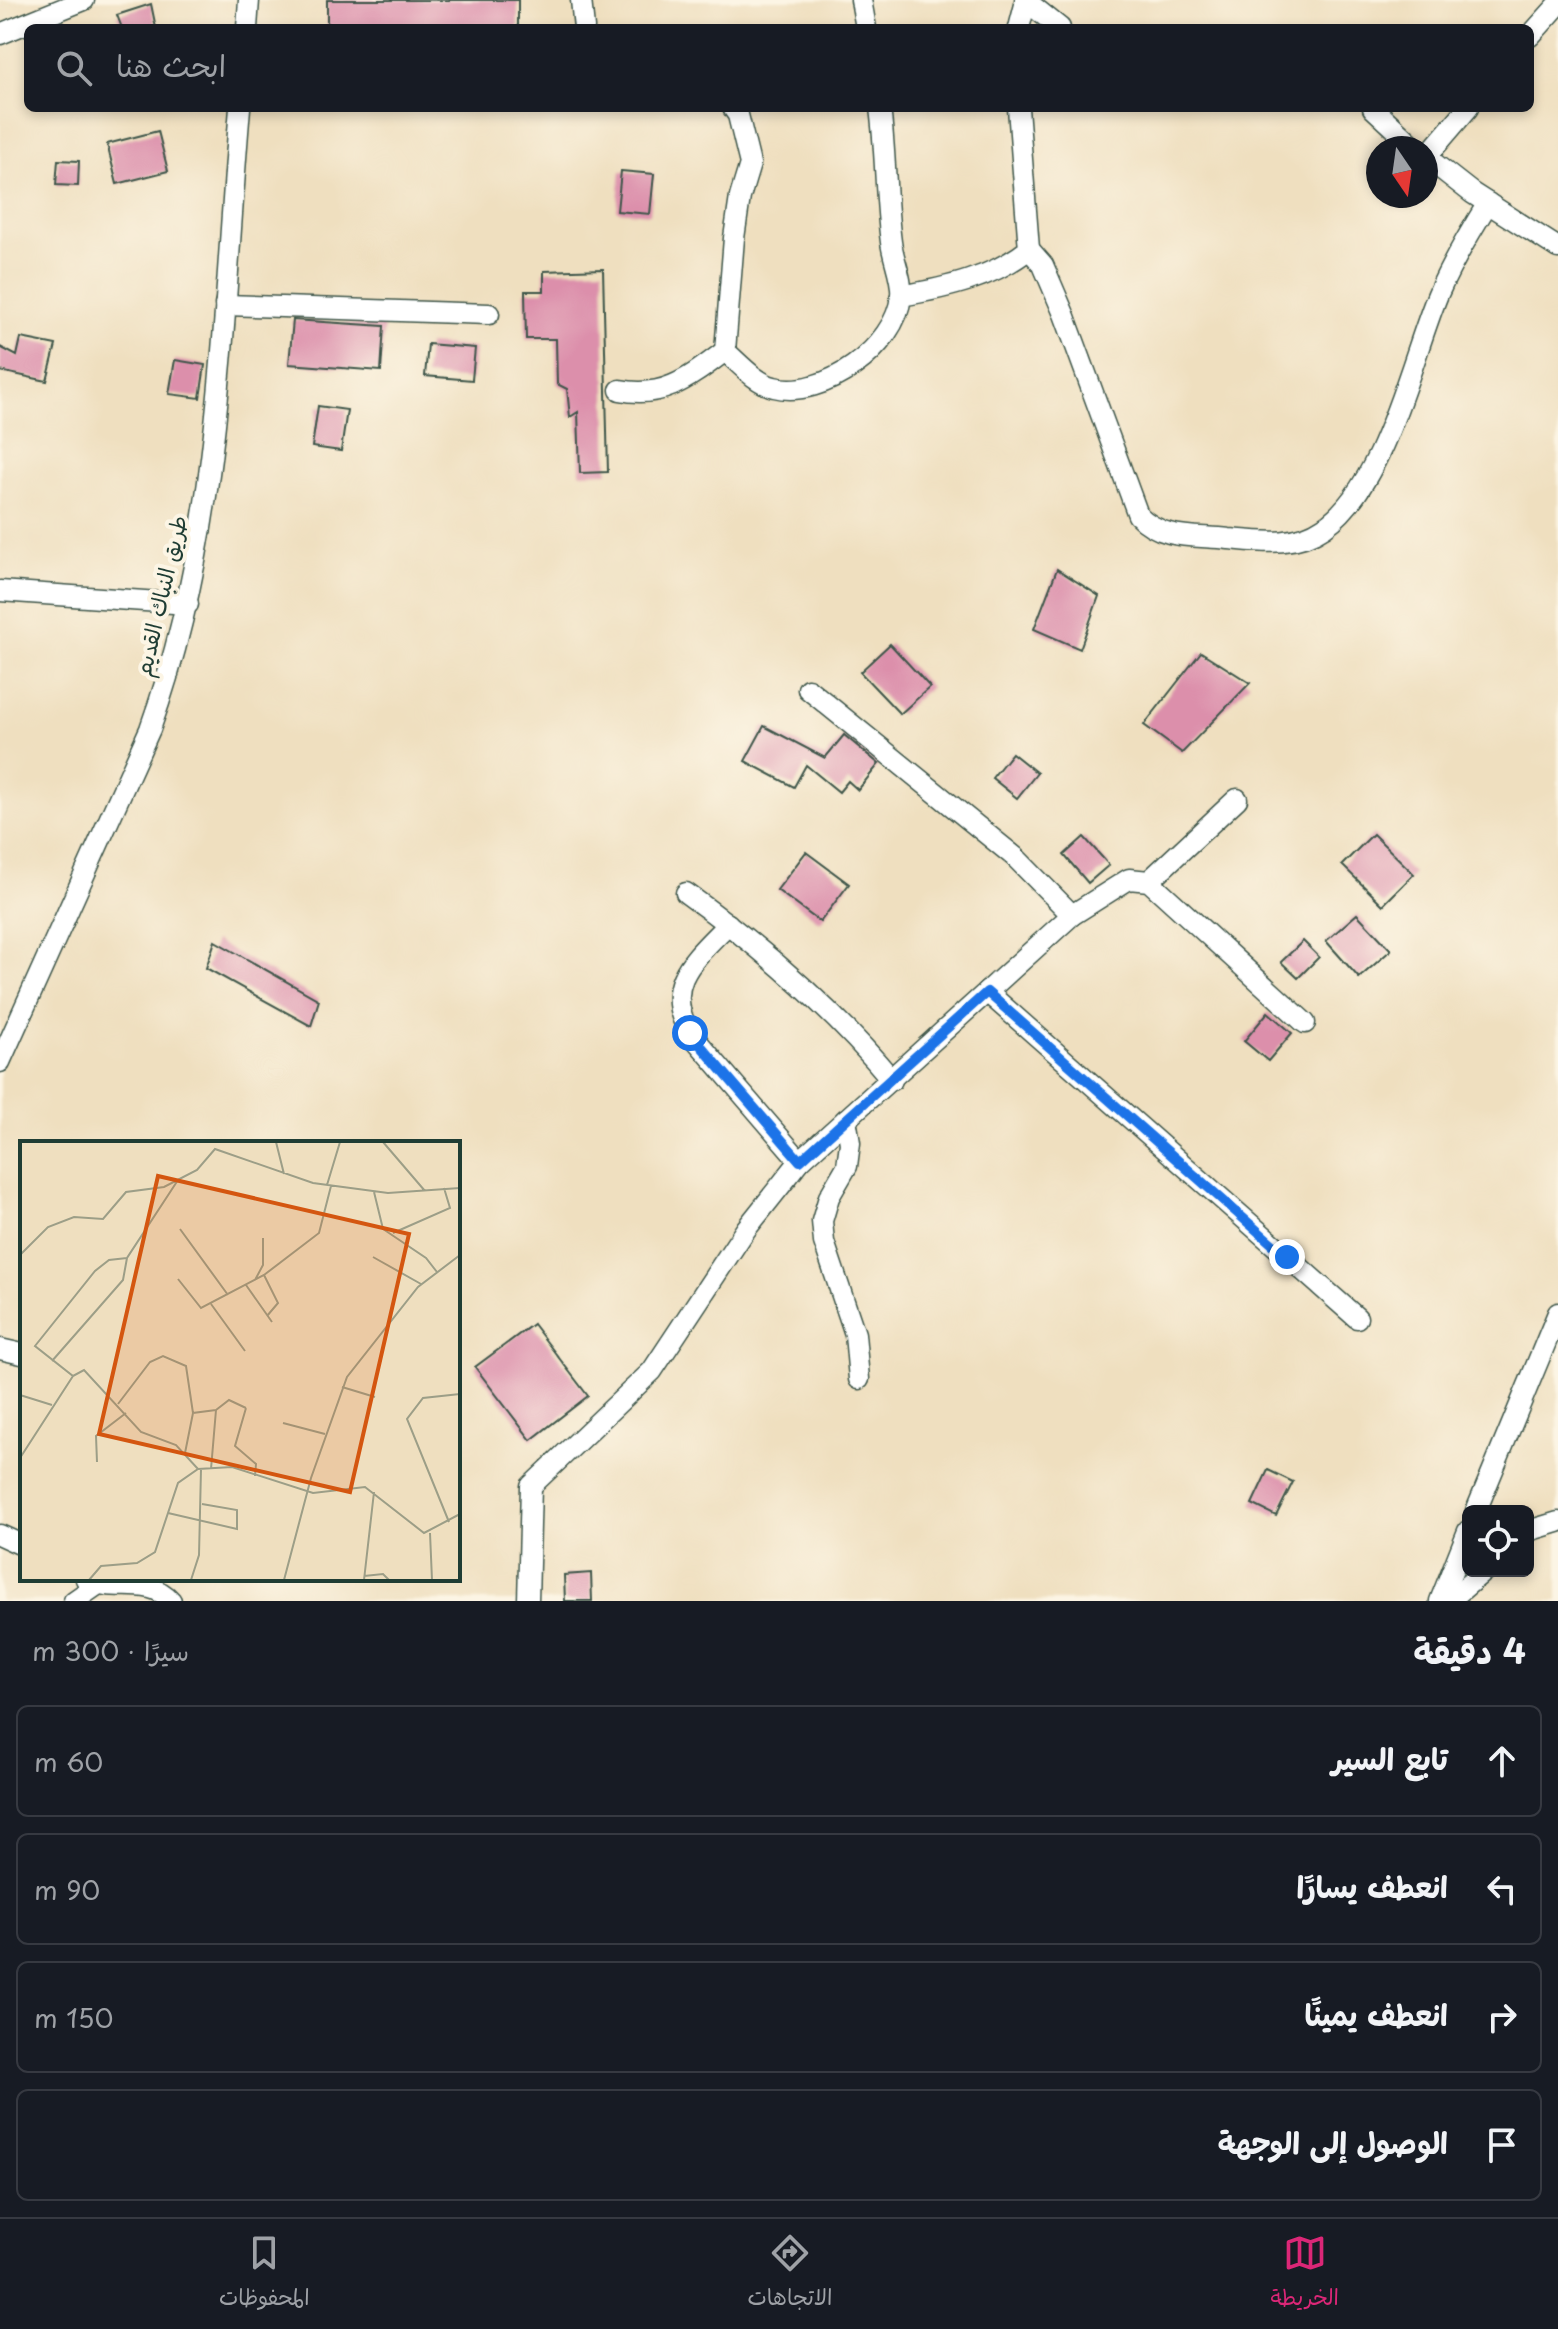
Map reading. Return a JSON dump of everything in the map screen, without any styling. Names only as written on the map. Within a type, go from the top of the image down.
[{"type":"street","points":[[25,24],[84,0]]},
{"type":"street","points":[[247,24],[249,0]]},
{"type":"street","points":[[581,0],[584,24]]},
{"type":"street","points":[[861,0],[865,24]]},
{"type":"street","points":[[1020,24],[1025,0],[1055,24]]},
{"type":"street","points":[[1534,32],[1558,5]]},
{"type":"street","points":[[0,34],[24,24]]},
{"type":"street","name":"طريق النباك القديم","points":[[0,1062],[150,729],[171,672],[188,604],[214,440],[240,112]]},
{"type":"street","points":[[620,390],[643,395],[686,380],[725,351],[734,238],[740,197],[750,164],[736,112]]},
{"type":"street","points":[[725,351],[769,386],[783,389],[834,378],[855,367],[872,352],[888,328],[901,296],[891,242],[880,112]]},
{"type":"street","points":[[1018,112],[1029,249],[1043,265],[1064,314],[1138,515],[1150,527],[1173,535],[1287,542],[1324,528],[1346,508],[1394,419],[1439,292],[1488,203]]},
{"type":"street","points":[[1377,112],[1403,136]]},
{"type":"street","points":[[1438,143],[1465,112]]},
{"type":"street","points":[[1438,166],[1558,248]]},
{"type":"street","points":[[901,296],[949,287],[1004,266],[1029,249]]},
{"type":"street","points":[[225,305],[489,314]]},
{"type":"street","points":[[0,591],[188,604]]},
{"type":"street","points":[[808,689],[1015,857],[1072,915]]},
{"type":"street","points":[[1149,881],[1237,799]]},
{"type":"street","points":[[528,1601],[531,1486],[652,1371],[746,1229],[800,1161],[1072,915],[1129,879],[1149,881],[1305,1023]]},
{"type":"street","points":[[686,893],[728,924],[857,1038],[892,1080]]},
{"type":"street","points":[[728,924],[684,974],[677,995],[677,1012],[690,1033],[800,1161]]},
{"type":"street","points":[[987,992],[1357,1318]]},
{"type":"street","points":[[846,1119],[850,1143],[847,1166],[829,1197],[822,1221],[824,1242],[855,1334],[859,1379]]},
{"type":"street","points":[[1478,1505],[1558,1313]]},
{"type":"street","points":[[0,1349],[20,1354]]},
{"type":"street","points":[[1534,1529],[1558,1522]]},
{"type":"street","points":[[0,1535],[20,1544]]},
{"type":"street","points":[[1440,1601],[1462,1546]]},
{"type":"street","points":[[1449,1601],[1477,1577]]},
{"type":"street","points":[[74,1601],[92,1582],[154,1587],[171,1601]]},
{"type":"building","points":[[327,0],[518,0],[518,24],[327,24]]},
{"type":"building","points":[[151,4],[155,24],[120,24],[117,15]]},
{"type":"building","points":[[158,131],[168,171],[117,184],[107,144]]},
{"type":"building","points":[[58,160],[79,161],[78,186],[56,185]]},
{"type":"building","points":[[621,171],[654,174],[650,214],[617,211]]},
{"type":"building","points":[[603,269],[608,472],[580,473],[578,412],[570,417],[567,389],[557,384],[556,339],[526,339],[525,291],[544,291],[544,271]]},
{"type":"building","points":[[293,320],[384,326],[381,371],[289,364]]},
{"type":"building","points":[[21,338],[56,345],[47,381],[0,371],[0,347],[17,356]]},
{"type":"building","points":[[428,344],[475,348],[472,380],[425,376]]},
{"type":"building","points":[[175,360],[205,365],[200,398],[169,394]]},
{"type":"building","points":[[318,406],[347,410],[341,451],[312,447]]},
{"type":"building","points":[[1057,569],[1099,596],[1080,649],[1034,629]]},
{"type":"building","points":[[890,644],[930,687],[900,714],[860,672]]},
{"type":"building","points":[[1201,652],[1250,683],[1182,753],[1144,725]]},
{"type":"building","points":[[764,726],[825,758],[844,735],[879,764],[858,790],[848,781],[839,792],[806,765],[794,787],[745,761]]},
{"type":"building","points":[[1012,753],[1037,773],[1017,798],[992,778]]},
{"type":"building","points":[[1373,834],[1414,874],[1383,905],[1342,865]]},
{"type":"building","points":[[1084,837],[1109,865],[1088,883],[1064,855]]},
{"type":"building","points":[[806,852],[849,884],[820,922],[777,890]]},
{"type":"building","points":[[1357,914],[1391,950],[1359,978],[1326,941]]},
{"type":"building","points":[[215,941],[319,1000],[311,1026],[206,968]]},
{"type":"building","points":[[1303,941],[1319,957],[1298,978],[1281,962]]},
{"type":"building","points":[[1268,1012],[1292,1033],[1268,1061],[1244,1041]]},
{"type":"building","points":[[533,1324],[588,1396],[531,1440],[475,1367]]},
{"type":"building","points":[[1268,1470],[1293,1482],[1276,1516],[1252,1504]]},
{"type":"building","points":[[591,1573],[592,1601],[565,1601],[564,1575]]},
{"type":"route","points":[[690,1033],[800,1161],[987,992],[1287,1257]]}]
